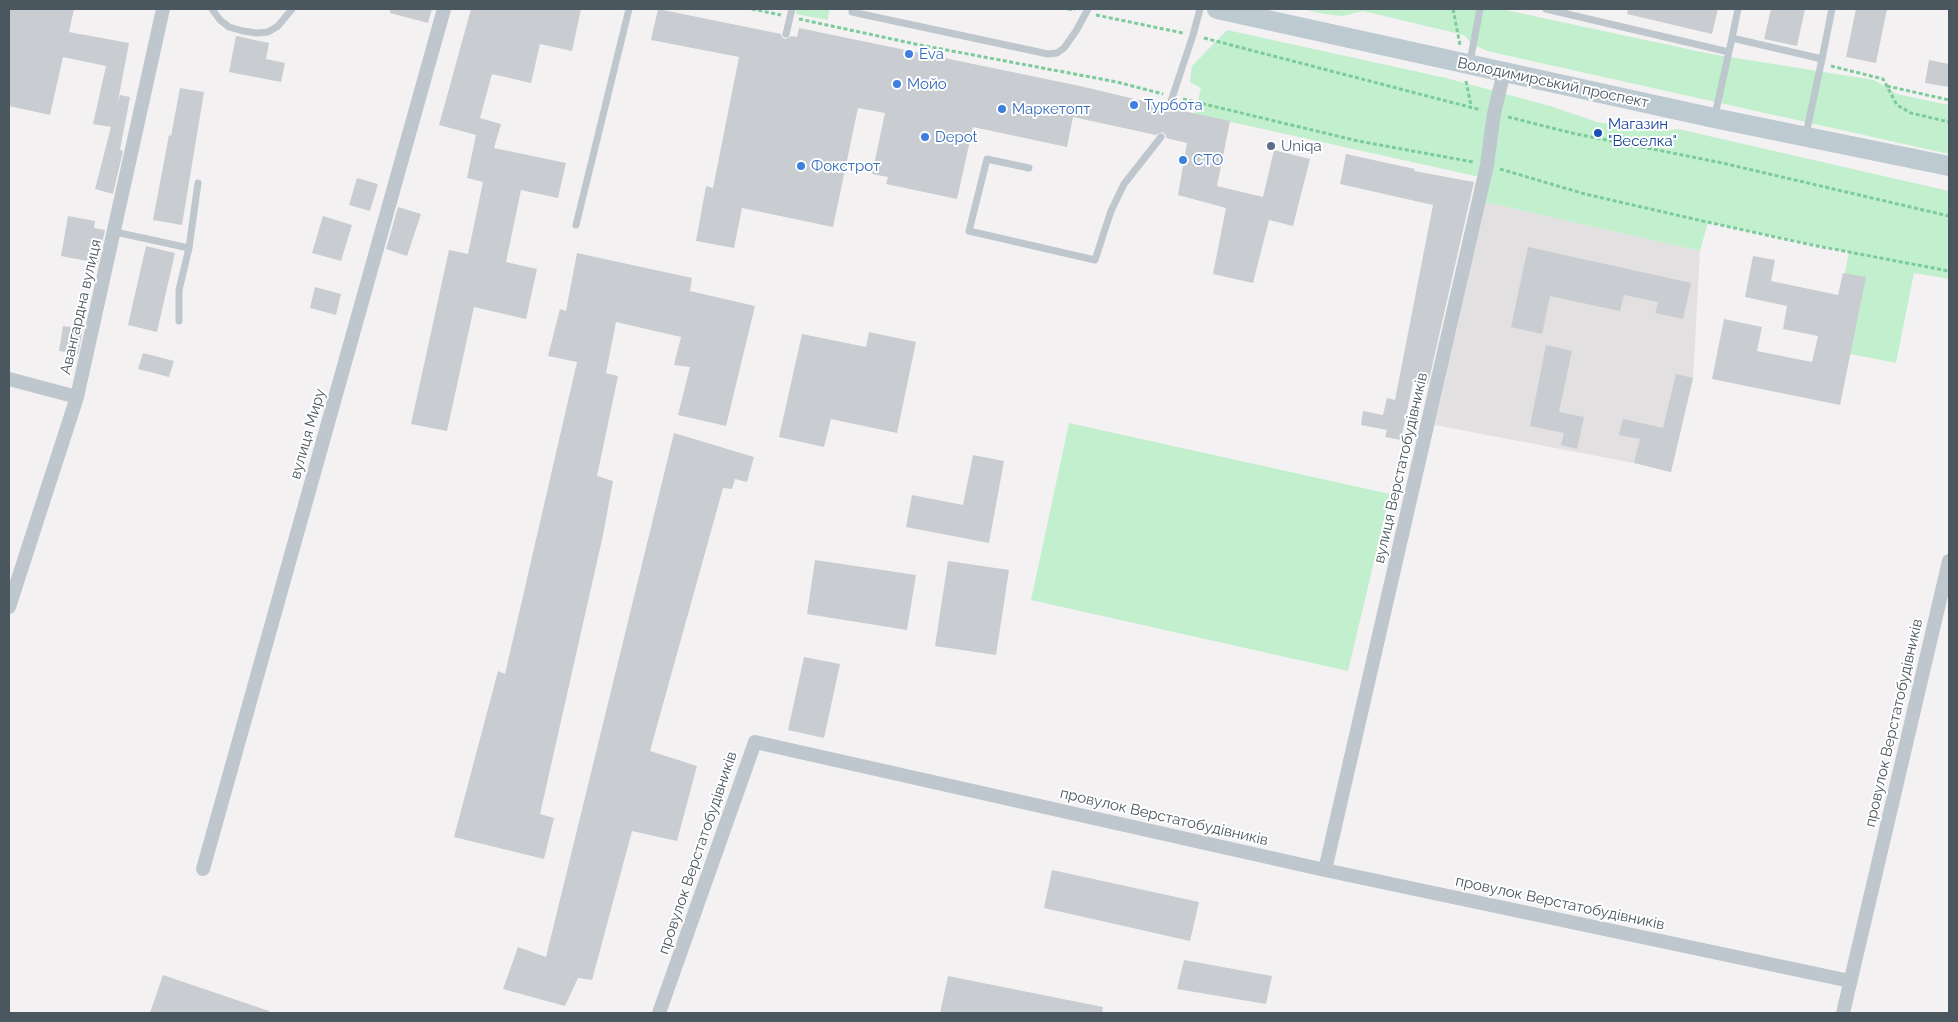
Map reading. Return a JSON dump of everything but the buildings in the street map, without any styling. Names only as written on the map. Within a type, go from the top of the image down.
[{"type":"main road","name":"Володимирський проспект","points":[[1217,9],[1805,138],[1949,166]]},
{"type":"street","name":"вулиця Миру","points":[[203,869],[444,9]]},
{"type":"street","name":"Авангардна вулиця","points":[[9,607],[77,397],[115,232],[162,10]]},
{"type":"street","name":"вулиця Верстатобудівників","points":[[1325,870],[1487,165],[1494,113],[1504,72]]},
{"type":"street","points":[[9,379],[77,397]]},
{"type":"street","name":"провулок Верстатобудівників","points":[[1843,1013],[1949,561]]},
{"type":"street","name":"провулок Верстатобудівників","points":[[659,1013],[754,742],[1325,870],[1850,981]]},
{"type":"lane","points":[[212,9],[220,20],[229,27],[257,33],[268,32],[278,26],[292,9]]},
{"type":"lane","points":[[576,225],[629,9]]},
{"type":"lane","points":[[786,34],[792,9]]},
{"type":"lane","points":[[852,9],[852,12],[1048,54],[1064,48],[1076,32],[1088,9]]},
{"type":"lane","points":[[1169,107],[1200,9]]},
{"type":"lane","points":[[1469,65],[1480,9]]},
{"type":"lane","points":[[1546,9],[1729,52]]},
{"type":"lane","points":[[1714,118],[1738,9]]},
{"type":"lane","points":[[1805,138],[1832,9]]},
{"type":"lane","points":[[1732,38],[1822,58]]},
{"type":"lane","points":[[1029,168],[987,159],[969,231],[1095,260],[1110,211],[1124,184],[1162,137]]},
{"type":"lane","points":[[179,321],[179,290],[189,248],[198,183]]},
{"type":"lane","points":[[115,232],[189,248]]},
{"type":"path","points":[[752,9],[920,45],[1117,82],[1358,141],[1487,165],[1604,198],[1812,245],[1949,271]]},
{"type":"path","points":[[1887,86],[1949,100]]},
{"type":"shaded area","points":[[1485,202],[1700,251],[1693,378],[1671,472],[1634,463],[1435,425]]},
{"type":"green space","points":[[797,9],[829,9],[828,20],[796,14]]},
{"type":"green space","points":[[1301,9],[1501,9],[1711,54],[1874,80],[1897,94],[1949,105],[1949,154],[1487,51],[1472,44],[1464,35],[1363,11],[1343,16]]},
{"type":"green space","points":[[1227,30],[1446,78],[1550,106],[1597,122],[1663,131],[1678,129],[1949,191],[1949,279],[1914,273],[1896,363],[1830,350],[1849,252],[1708,222],[1700,251],[1485,202],[1489,179],[1195,114],[1201,88],[1190,82],[1192,66]]},
{"type":"green space","points":[[1069,423],[1390,494],[1348,671],[1031,600]]},
{"type":"place","name":"Eva","points":[[909,54]]},
{"type":"place","name":"Мойо","points":[[897,84]]},
{"type":"place","name":"Турбота","points":[[1134,105]]},
{"type":"place","name":"Маркетопт","points":[[1002,109]]},
{"type":"place","name":"Магазин \"Веселка\"","points":[[1598,133]]},
{"type":"place","name":"Depot","points":[[925,137]]},
{"type":"place","name":"Uniqa","points":[[1271,146]]},
{"type":"place","name":"СТО","points":[[1183,160]]},
{"type":"place","name":"Фокстрот","points":[[801,166]]}]
